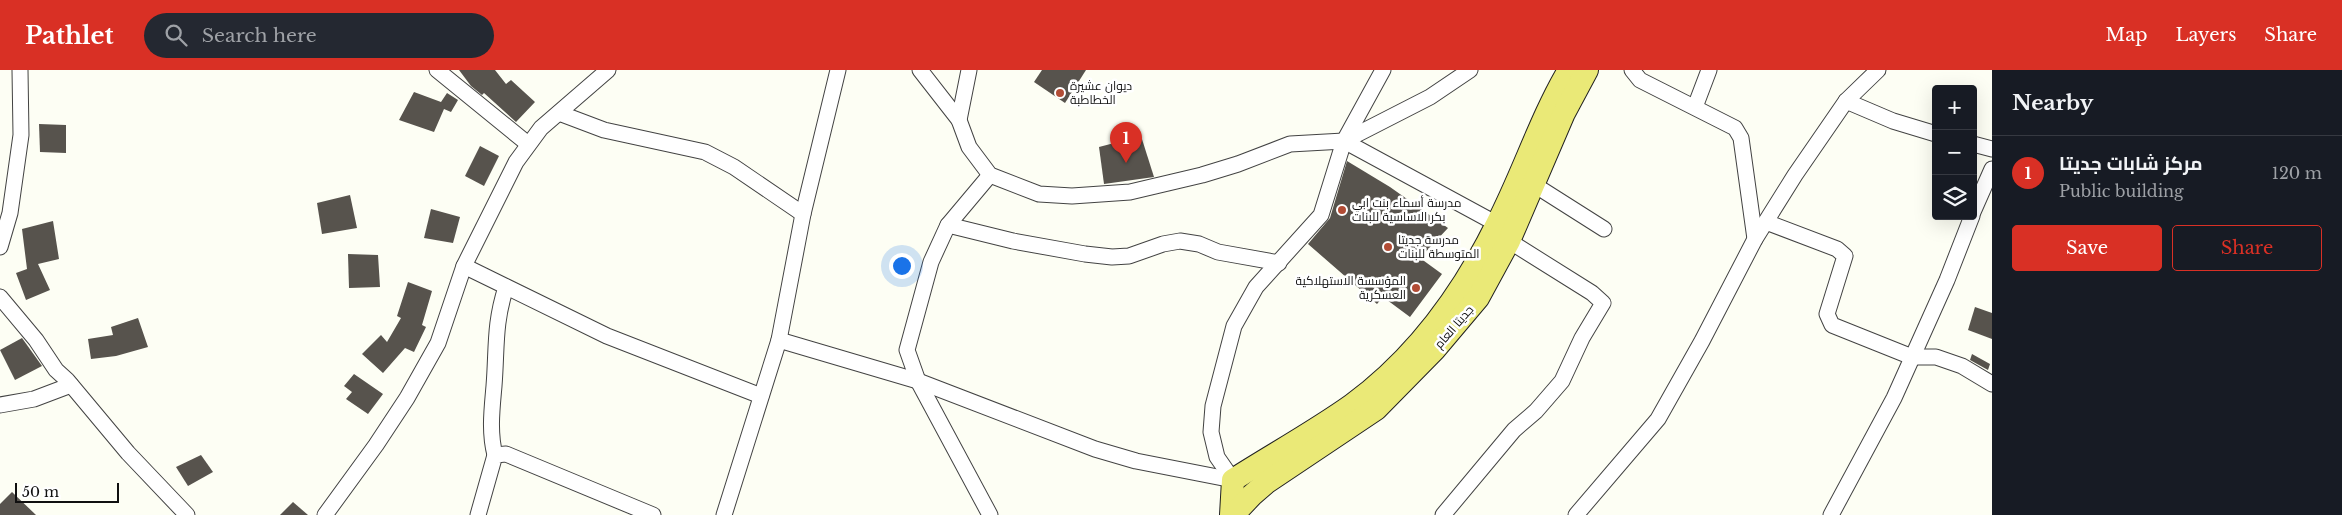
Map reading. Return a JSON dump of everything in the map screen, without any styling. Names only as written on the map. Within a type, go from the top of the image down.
[{"type":"main road","name":"جديتا العام","points":[[1232,515],[1267,482],[1376,409],[1408,378],[1478,298],[1503,232],[1541,147],[1569,70]]},
{"type":"main road","name":"جديتا العام","points":[[1232,515],[1233,480],[1352,405],[1387,376],[1420,344],[1445,313],[1470,274],[1503,232],[1533,184],[1541,147],[1564,113],[1587,70]]},
{"type":"street","points":[[0,247],[10,213],[21,135],[20,70]]},
{"type":"street","points":[[437,70],[528,144]]},
{"type":"street","points":[[326,515],[381,438],[438,343],[464,266],[516,162],[541,128],[608,70]]},
{"type":"street","points":[[724,515],[779,340],[803,214],[838,70]]},
{"type":"street","points":[[920,70],[958,120],[969,147],[990,174],[1039,194],[1072,196],[1130,192],[1202,175],[1238,164],[1290,144],[1344,141],[1430,97],[1470,70]]},
{"type":"street","points":[[958,120],[968,70]]},
{"type":"street","points":[[1233,480],[1217,457],[1211,432],[1213,406],[1234,326],[1256,286],[1280,264],[1321,215],[1344,141],[1383,70]]},
{"type":"street","points":[[1632,70],[1640,80],[1735,128],[1741,138],[1755,239]]},
{"type":"street","points":[[1695,107],[1709,70]]},
{"type":"street","points":[[1576,515],[1658,419],[1702,342],[1755,239],[1795,175],[1846,101],[1878,70]]},
{"type":"street","points":[[1846,101],[1893,121],[1932,133]]},
{"type":"street","points":[[559,113],[604,130],[705,152],[734,167],[803,214]]},
{"type":"street","points":[[1344,141],[1503,232],[1592,293],[1603,303],[1582,338],[1562,381],[1536,411],[1514,430],[1443,515]]},
{"type":"street","points":[[1977,145],[1992,149]]},
{"type":"street","points":[[1977,203],[1992,169]]},
{"type":"street","points":[[990,174],[948,225],[931,262],[907,350],[918,381],[990,515]]},
{"type":"street","points":[[1533,184],[1604,229]]},
{"type":"street","points":[[1831,515],[1894,398],[1947,280],[1970,220]]},
{"type":"street","points":[[1766,222],[1838,249],[1845,256],[1827,314],[1832,324],[1912,357],[1936,357],[1962,366],[1992,384]]},
{"type":"street","points":[[948,225],[1012,241],[1085,254],[1112,257],[1129,256],[1163,244],[1180,241],[1199,244],[1218,252],[1280,264]]},
{"type":"street","points":[[464,266],[607,336],[761,396]]},
{"type":"street","points":[[478,515],[495,455],[491,411],[496,331],[498,313],[506,287]]},
{"type":"street","points":[[0,297],[36,340],[56,370],[71,385],[128,454],[187,515]]},
{"type":"street","points":[[779,340],[918,381],[1095,449],[1136,461],[1233,480]]},
{"type":"street","points":[[0,405],[34,399],[71,385]]},
{"type":"street","points":[[495,455],[512,454],[653,515]]},
{"type":"building","points":[[459,70],[495,70],[506,84],[511,80],[535,102],[516,122],[484,93],[482,95],[471,86]]},
{"type":"building","name":"ديوان عشيرة الخطاطبة","points":[[1042,70],[1086,70],[1065,103],[1034,82]]},
{"type":"building","points":[[414,92],[441,102],[447,93],[458,100],[451,112],[444,109],[434,132],[399,120]]},
{"type":"building","points":[[39,124],[66,125],[66,153],[40,152]]},
{"type":"building","points":[[1141,136],[1154,177],[1104,184],[1099,147]]},
{"type":"building","points":[[480,146],[499,156],[484,186],[465,176]]},
{"type":"building","points":[[1347,161],[1390,187],[1448,228],[1420,258],[1442,274],[1410,317],[1383,297],[1377,304],[1308,244],[1330,218]]},
{"type":"building","points":[[350,195],[357,228],[322,234],[317,203]]},
{"type":"building","points":[[431,209],[460,217],[453,243],[424,238]]},
{"type":"building","points":[[53,221],[59,259],[38,264],[50,290],[26,300],[16,273],[27,269],[22,229]]},
{"type":"building","points":[[348,254],[378,255],[380,287],[349,288]]},
{"type":"building","points":[[408,282],[432,291],[422,325],[426,327],[414,352],[405,348],[383,373],[362,354],[381,335],[387,342],[401,318],[397,316]]},
{"type":"building","points":[[1975,307],[1992,313],[1992,339],[1968,330]]},
{"type":"building","points":[[138,318],[148,347],[116,356],[91,359],[88,339],[113,335],[111,327]]},
{"type":"building","points":[[22,338],[42,366],[15,380],[0,350]]},
{"type":"building","points":[[1972,354],[1990,364],[1988,370],[1970,360]]},
{"type":"building","points":[[354,374],[383,394],[368,414],[346,399],[352,392],[344,386]]},
{"type":"building","points":[[201,455],[213,472],[188,486],[176,467]]},
{"type":"building","points":[[12,492],[36,515],[0,515],[0,504]]},
{"type":"building","points":[[293,502],[308,515],[280,515]]},
{"type":"place","name":"ديوان عشيرة الخطاطبة","points":[[1060,93]]},
{"type":"place","name":"مركز شابات جديتا","points":[[1126,163]]},
{"type":"place","name":"مدرسة أسماء بنت ابي بكر الاساسية للبنات","points":[[1342,210]]},
{"type":"place","name":"مدرسة جديتا المتوسطة للبنات","points":[[1388,247]]},
{"type":"place","name":"المؤسسة الاستهلاكية العسكرية","points":[[1416,288]]}]
